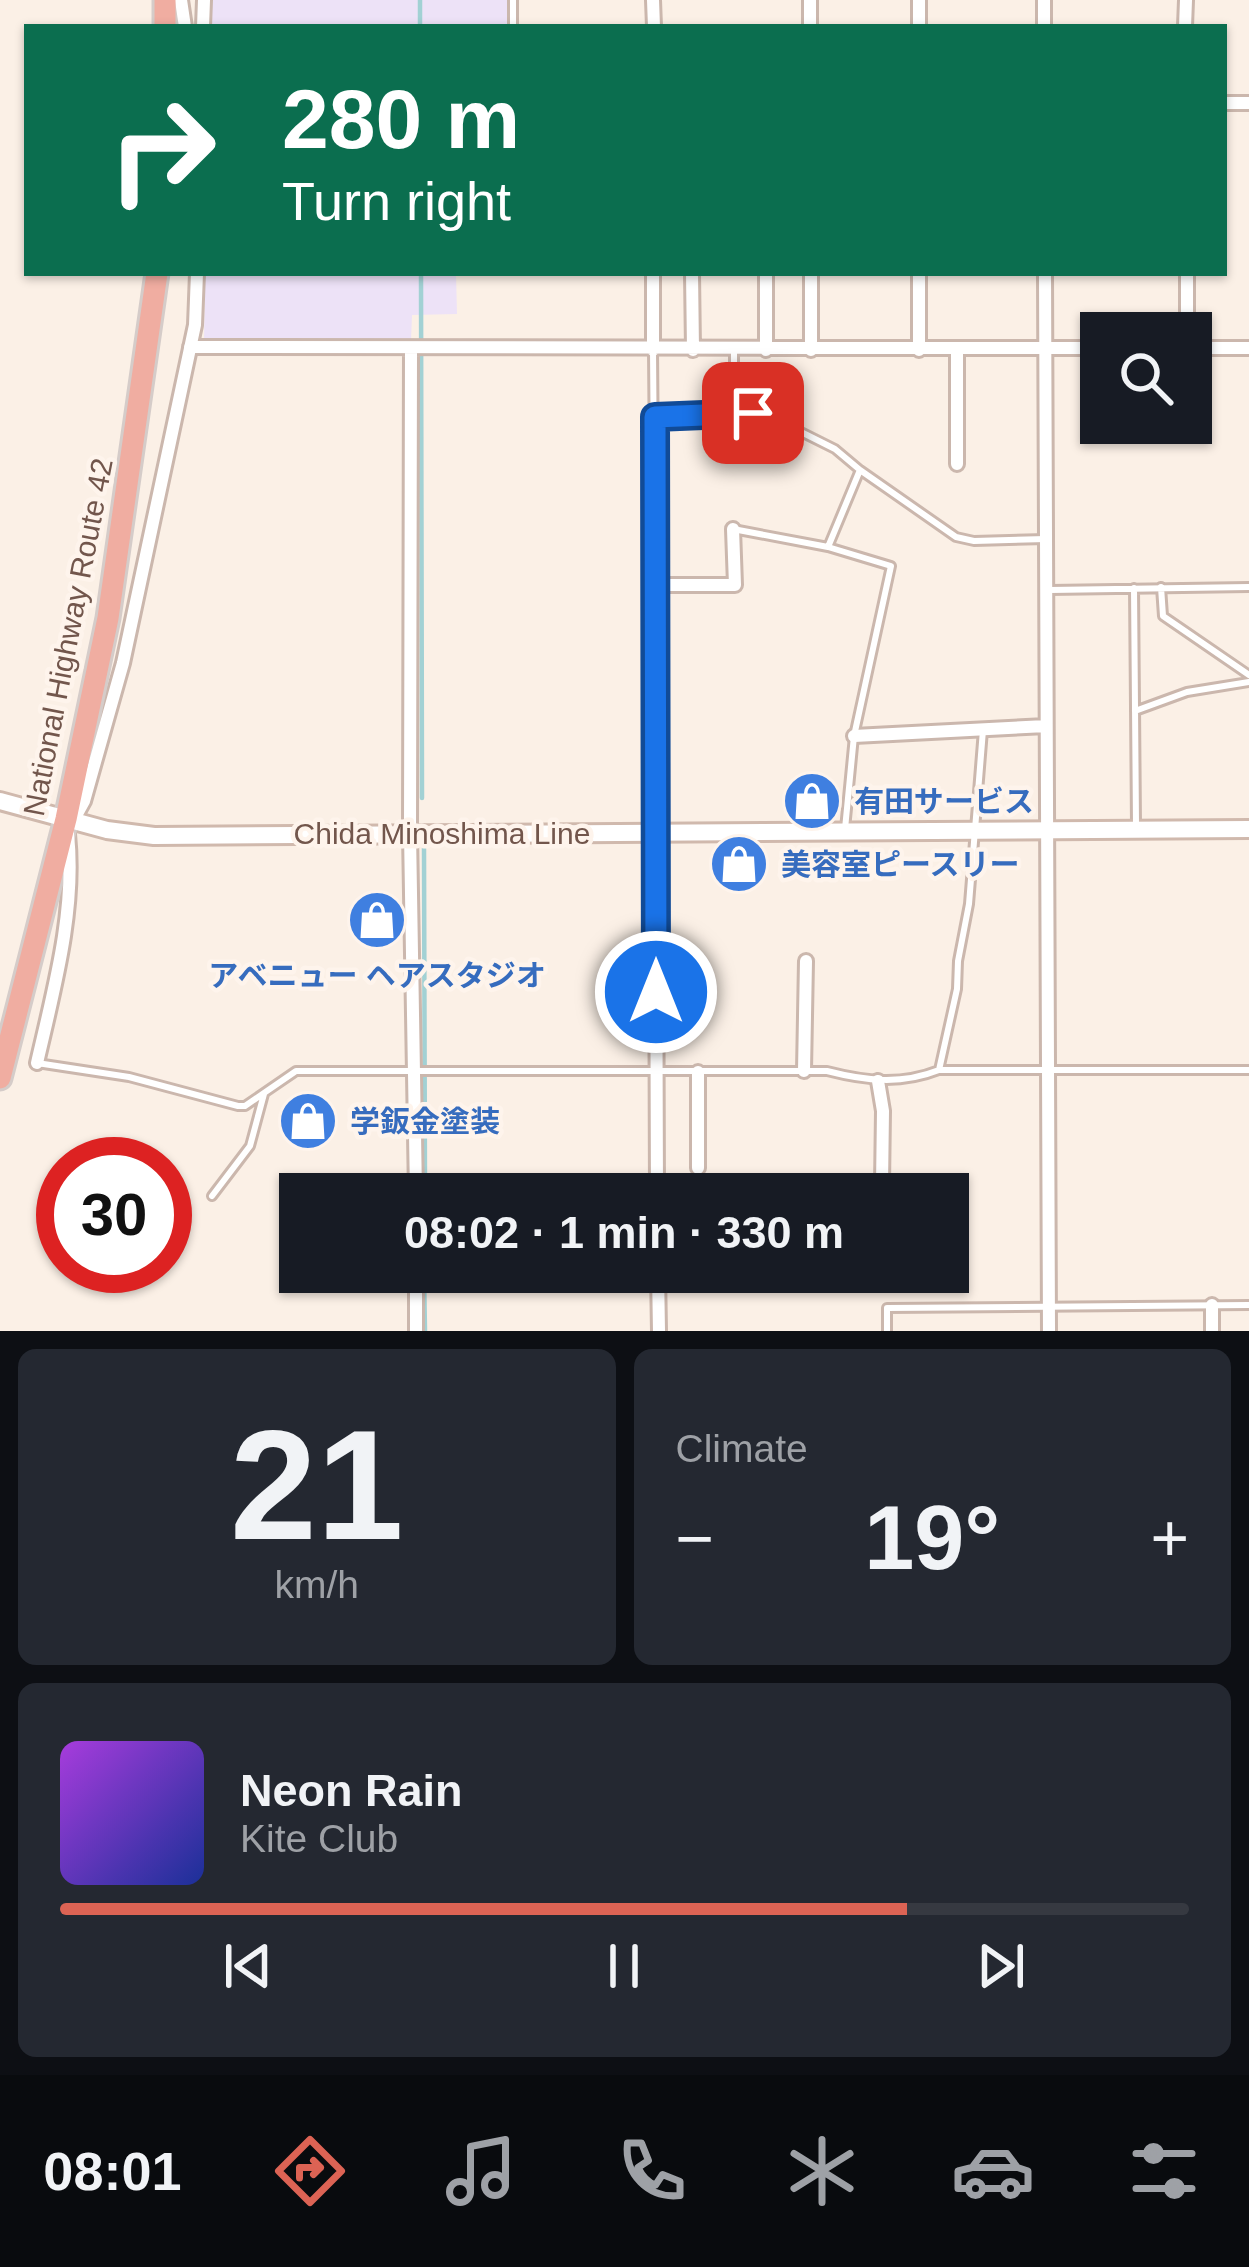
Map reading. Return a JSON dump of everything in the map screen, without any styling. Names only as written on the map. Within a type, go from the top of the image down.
[{"type":"highway","name":"National Highway Route 42","points":[[0,1078],[108,618],[157,276]]},
{"type":"main road","name":"Chida Minoshima Line","points":[[0,801],[154,836],[1249,829]]},
{"type":"street","points":[[37,1063],[61,962],[71,861],[63,818],[84,801],[123,663],[190,347],[197,276]]},
{"type":"street","points":[[653,276],[653,350]]},
{"type":"street","points":[[692,276],[693,350]]},
{"type":"street","points":[[766,276],[766,350]]},
{"type":"street","points":[[811,276],[812,350]]},
{"type":"street","points":[[919,276],[919,350]]},
{"type":"street","points":[[1045,276],[1049,1331]]},
{"type":"street","points":[[1187,276],[1187,312]]},
{"type":"street","points":[[190,347],[1080,348]]},
{"type":"street","points":[[1212,348],[1249,348]]},
{"type":"street","points":[[411,350],[410,833],[416,1173]]},
{"type":"street","points":[[957,350],[957,464]]},
{"type":"street","points":[[657,1173],[655,585],[735,584],[733,529]]},
{"type":"street","points":[[854,736],[1046,727]]},
{"type":"street","points":[[804,1071],[806,961]]},
{"type":"street","points":[[698,1072],[698,1168]]},
{"type":"street","points":[[878,1081],[884,1125],[882,1173]]},
{"type":"street","points":[[416,1293],[416,1331]]},
{"type":"street","points":[[658,1293],[659,1331]]},
{"type":"street","points":[[1212,1305],[1212,1331]]},
{"type":"lane","points":[[653,350],[655,585]]},
{"type":"lane","points":[[734,351],[734,415]]},
{"type":"lane","points":[[655,417],[769,416],[835,449],[956,537],[1046,539]]},
{"type":"lane","points":[[828,547],[860,470]]},
{"type":"lane","points":[[733,529],[828,547],[891,566],[854,736],[845,830]]},
{"type":"lane","points":[[1046,590],[1249,586]]},
{"type":"lane","points":[[1161,587],[1163,616],[1249,678]]},
{"type":"lane","points":[[1134,588],[1136,830]]},
{"type":"lane","points":[[1135,711],[1187,692],[1249,678]]},
{"type":"lane","points":[[939,1070],[958,989],[969,904],[983,730]]},
{"type":"lane","points":[[37,1063],[129,1077],[238,1106],[245,1106],[296,1070],[827,1071],[878,1081],[921,1078],[939,1070],[1249,1070]]},
{"type":"lane","points":[[212,1196],[250,1146],[264,1092]]},
{"type":"lane","points":[[886,1331],[886,1308],[1249,1305]]},
{"type":"shaded area","points":[[210,0],[508,0],[508,24],[210,24]]},
{"type":"shaded area","points":[[205,276],[456,276],[457,314],[412,315],[411,341],[204,342]]},
{"type":"waterway","points":[[420,0],[420,24]]},
{"type":"waterway","points":[[421,276],[422,798]]},
{"type":"waterway","points":[[424,848],[425,1173]]},
{"type":"waterway","points":[[424,1293],[425,1331]]},
{"type":"place","name":"有田サービス","points":[[812,801]]},
{"type":"place","name":"美容室ピースリー","points":[[739,864]]},
{"type":"place","name":"アベニュー ヘアスタジオ","points":[[377,920]]},
{"type":"place","name":"学鈑金塗装","points":[[308,1121]]},
{"type":"route","points":[[656,992],[655,417],[753,413]]}]
